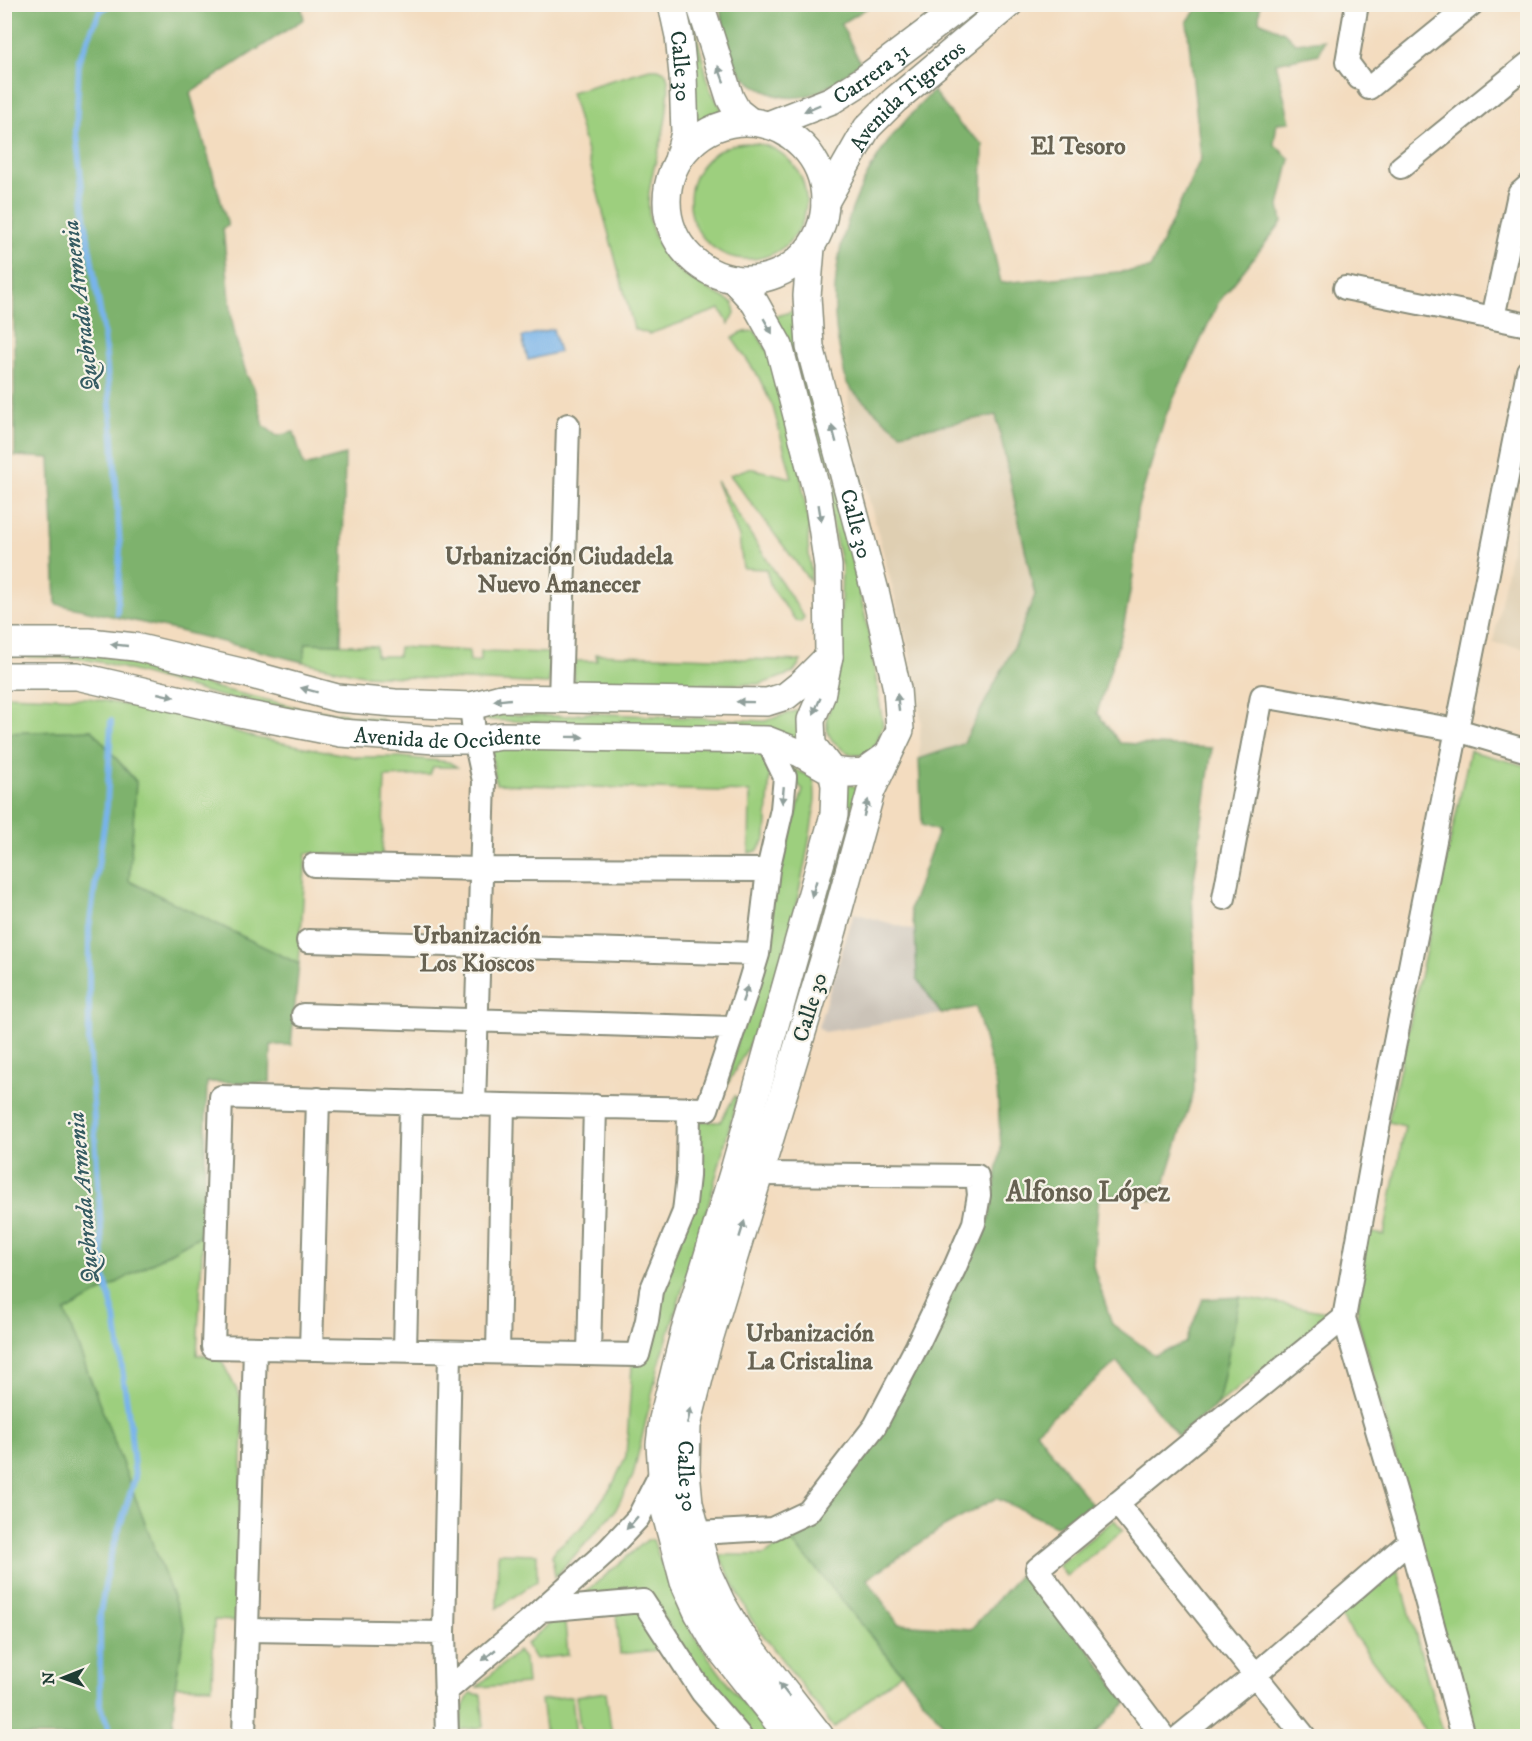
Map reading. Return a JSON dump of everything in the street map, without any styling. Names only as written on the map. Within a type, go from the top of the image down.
[{"type":"main road","name":"Calle 30","points":[[672,4],[679,36],[683,75],[685,133],[677,163]]},
{"type":"main road","name":"Calle 30","points":[[700,4],[730,98],[737,111],[759,124]]},
{"type":"main road","name":"Carrera 31","points":[[759,124],[832,100],[862,81],[964,4]]},
{"type":"main road","name":"Avenida Tigreros","points":[[825,202],[867,128],[895,100],[1008,4]]},
{"type":"main road","points":[[736,123],[759,124],[784,131],[809,153],[824,184],[825,202],[821,226],[811,248],[789,268],[776,275],[747,281],[717,275],[702,267],[690,256],[679,243],[672,228],[668,212],[668,195],[677,163],[686,151],[708,132],[736,123]]},
{"type":"main road","name":"Calle 30","points":[[811,248],[807,296],[810,347],[866,552],[886,636],[898,700],[900,730],[885,757],[871,791],[833,930],[707,1346],[687,1426],[686,1470],[689,1503],[707,1572],[726,1612],[738,1631],[820,1737]]},
{"type":"main road","name":"Calle 30","points":[[733,279],[755,303],[779,346],[817,493],[828,566],[829,656],[821,696],[811,720],[812,745],[832,771],[835,785],[834,815],[735,1167],[671,1383],[661,1436],[661,1473],[664,1507],[670,1536],[684,1582],[698,1613],[716,1644],[789,1737]]},
{"type":"main road","name":"Avenida de Occidente","points":[[4,642],[89,642],[135,647],[337,698],[471,706],[501,698],[767,702],[786,696],[829,656]]},
{"type":"main road","name":"Avenida de Occidente","points":[[4,676],[77,676],[234,712],[341,733],[394,739],[475,740],[502,736],[768,740],[800,753],[832,771],[850,773],[864,772],[885,757]]},
{"type":"street","points":[[1357,4],[1347,62],[1364,83],[1472,4]]},
{"type":"street","points":[[1401,167],[1527,64]]},
{"type":"street","points":[[1493,318],[1523,190]]},
{"type":"street","points":[[1345,288],[1527,325]]},
{"type":"street","points":[[1463,1737],[1410,1541],[1344,1318],[1379,1123],[1527,371]]},
{"type":"street","points":[[560,700],[568,425]]},
{"type":"street","points":[[1224,898],[1262,696],[1457,730],[1527,751]]},
{"type":"street","points":[[471,706],[475,740],[484,781],[474,1104]]},
{"type":"street","points":[[698,1109],[503,1106],[221,1097],[213,1347],[638,1355],[647,1320],[651,1291],[684,1212],[698,1109],[733,1028],[758,954],[768,870],[782,809],[784,777],[768,740]]},
{"type":"street","points":[[314,865],[481,869],[768,870]]},
{"type":"street","points":[[308,941],[758,954]]},
{"type":"street","points":[[303,1015],[733,1028]]},
{"type":"street","points":[[311,1349],[318,1099]]},
{"type":"street","points":[[405,1350],[411,1102]]},
{"type":"street","points":[[498,1352],[503,1106]]},
{"type":"street","points":[[589,1354],[595,1106]]},
{"type":"street","points":[[697,1533],[772,1529],[808,1512],[875,1426],[955,1267],[974,1223],[979,1195],[977,1176],[759,1174]]},
{"type":"street","points":[[1163,1737],[1036,1569],[1344,1318]]},
{"type":"street","points":[[244,1737],[255,1348]]},
{"type":"street","points":[[447,1737],[444,1632],[450,1352]]},
{"type":"street","points":[[445,1692],[608,1550],[638,1518],[661,1473]]},
{"type":"street","points":[[1117,1503],[1304,1737]]},
{"type":"street","points":[[1180,1737],[1410,1541]]},
{"type":"street","points":[[541,1610],[643,1601],[702,1692],[740,1737]]},
{"type":"street","points":[[247,1630],[444,1632]]},
{"type":"shaded area","points":[[848,385],[901,433],[996,414],[1035,595],[1017,641],[963,744],[919,759],[921,719],[910,653],[849,424]]},
{"type":"shaded area","points":[[1527,468],[1527,649],[1493,643]]},
{"type":"shaded area","points":[[854,913],[914,930],[917,978],[941,1014],[824,1032],[818,1027]]},
{"type":"green space","points":[[4,5],[301,5],[304,19],[190,93],[228,226],[223,228],[236,340],[247,376],[254,388],[264,426],[277,436],[294,432],[304,466],[345,455],[341,644],[306,643],[303,662],[175,630],[56,604],[50,458],[15,456],[13,217],[4,216]]},
{"type":"green space","points":[[682,5],[689,5],[710,89],[725,115],[711,115],[695,125],[695,62]]},
{"type":"green space","points":[[719,5],[872,5],[841,24],[860,62],[838,80],[816,93],[792,98],[765,91],[751,83],[740,72],[730,49]]},
{"type":"green space","points":[[1230,5],[1260,5],[1259,21],[1284,32],[1295,43],[1324,40],[1319,54],[1276,63],[1290,122],[1277,123],[1274,144],[1290,159],[1279,206],[1282,222],[1218,303],[1166,415],[1137,510],[1133,576],[1123,629],[1097,713],[1120,743],[1212,748],[1192,895],[1196,986],[1194,1091],[1159,1201],[1099,1193],[1093,1266],[1112,1324],[1155,1355],[1185,1343],[1203,1299],[1240,1297],[1218,1404],[1178,1436],[1117,1362],[1036,1431],[1092,1505],[1056,1526],[996,1498],[944,1527],[867,1579],[898,1624],[971,1629],[1028,1566],[1127,1702],[1093,1736],[953,1736],[814,1566],[789,1539],[834,1497],[883,1430],[989,1219],[1001,1148],[997,1088],[976,1007],[941,1014],[917,978],[915,930],[910,909],[938,831],[922,825],[919,759],[963,744],[1017,641],[1035,595],[996,415],[901,433],[872,409],[850,387],[845,377],[836,329],[836,274],[848,221],[870,170],[896,132],[933,91],[961,126],[983,144],[982,201],[1001,283],[1150,269],[1201,158],[1187,22],[1199,6],[1227,11]]},
{"type":"green space","points":[[650,69],[665,72],[669,85],[665,125],[653,172],[648,204],[655,237],[666,257],[682,273],[733,303],[735,313],[729,324],[720,309],[649,334],[634,329],[571,92]]},
{"type":"green space","points":[[748,143],[770,147],[789,160],[802,179],[806,201],[802,223],[789,242],[770,255],[748,259],[726,255],[707,242],[694,223],[690,201],[694,179],[707,160],[726,147]]},
{"type":"green space","points":[[796,310],[868,629],[883,725],[876,745],[866,755],[853,755],[843,750],[832,740],[827,731],[827,718],[839,664],[842,567],[795,359],[771,318]]},
{"type":"green space","points":[[755,331],[779,369],[796,446],[809,526],[810,581],[730,475],[749,468],[792,478],[773,407],[758,376],[732,338],[742,332]]},
{"type":"green space","points":[[716,481],[804,617],[801,622],[796,621],[771,587],[766,569],[743,568],[739,537]]},
{"type":"green space","points":[[306,643],[376,646],[376,656],[398,656],[399,647],[469,651],[470,662],[481,661],[481,651],[550,653],[549,684],[363,675],[303,662]]},
{"type":"green space","points":[[4,651],[77,653],[107,657],[217,688],[304,709],[382,719],[381,724],[302,715],[216,695],[105,663],[76,658],[5,656]]},
{"type":"green space","points":[[596,654],[801,661],[793,673],[761,684],[574,684],[574,661],[597,661]]},
{"type":"green space","points":[[4,695],[89,698],[192,718],[257,738],[357,757],[401,757],[449,762],[457,767],[433,767],[430,775],[385,777],[382,856],[306,853],[299,964],[129,881],[136,781],[92,730],[5,733]]},
{"type":"green space","points":[[801,709],[800,743],[766,731],[486,720],[485,715],[566,716],[587,713],[765,721]]},
{"type":"green space","points":[[92,730],[136,782],[129,881],[299,964],[291,1045],[271,1045],[270,1083],[207,1082],[203,1234],[65,1312],[185,1629],[175,1686],[173,1736],[5,1736],[4,1506],[8,1497],[4,1408],[4,733]]},
{"type":"green space","points":[[498,744],[756,746],[766,758],[770,771],[766,838],[757,851],[749,853],[750,792],[496,784],[491,751]]},
{"type":"green space","points":[[1470,751],[1527,766],[1527,1736],[1473,1736],[1357,1316],[1367,1232],[1384,1235],[1405,1126],[1388,1122]]},
{"type":"green space","points":[[786,766],[813,777],[814,809],[804,866],[793,918],[769,997],[749,1044],[725,1089],[780,869],[803,790]]},
{"type":"green space","points":[[844,784],[858,787],[849,818],[842,865],[760,1137],[755,1136],[836,864],[843,817]]},
{"type":"green space","points":[[735,1096],[737,1099],[705,1217],[659,1364],[633,1476],[615,1511],[555,1577],[552,1555],[583,1526],[612,1486],[626,1456],[632,1366],[698,1121],[720,1122]]},
{"type":"green space","points":[[203,1234],[197,1355],[219,1356],[244,1404],[236,1621],[214,1620],[212,1687],[175,1686],[185,1629],[65,1312]]},
{"type":"green space","points":[[1240,1297],[1327,1312],[1324,1320],[1218,1404]]},
{"type":"green space","points":[[1114,1520],[1123,1530],[1066,1576],[1058,1565]]},
{"type":"green space","points":[[789,1539],[814,1566],[901,1673],[834,1728],[751,1619],[719,1555],[764,1555]]},
{"type":"green space","points":[[647,1540],[653,1540],[678,1604],[697,1640],[769,1736],[750,1736],[706,1685],[647,1591],[582,1597]]},
{"type":"green space","points":[[498,1553],[537,1554],[537,1581],[497,1608]]},
{"type":"green space","points":[[1398,1571],[1444,1736],[1429,1736],[1339,1615]]},
{"type":"green space","points":[[641,1608],[669,1649],[620,1654],[616,1610]]},
{"type":"green space","points":[[555,1619],[565,1624],[568,1655],[535,1659],[526,1644]]},
{"type":"green space","points":[[518,1651],[525,1660],[527,1684],[477,1687]]},
{"type":"green space","points":[[606,1692],[612,1736],[589,1736],[580,1728],[576,1696]]},
{"type":"green space","points":[[470,1693],[481,1695],[484,1727],[460,1730],[462,1710]]},
{"type":"green space","points":[[572,1696],[576,1736],[546,1736],[541,1700]]},
{"type":"water","points":[[553,329],[559,352],[528,360],[522,337]]},
{"type":"waterway","name":"Quebrada Armenia","points":[[110,4],[100,11],[79,59],[76,133],[87,232],[104,335],[113,438],[120,548],[117,613]]},
{"type":"waterway","name":"Quebrada Armenia","points":[[111,721],[107,805],[89,928],[89,1041],[104,1276],[115,1317],[135,1478],[110,1558],[100,1613],[100,1705],[112,1736]]},
{"type":"district","name":"El Tesoro","points":[[1078,146]]},
{"type":"district","name":"Urbanización Ciudadela Nuevo Amanecer","points":[[559,570]]},
{"type":"district","name":"Urbanización Los Kioscos","points":[[477,949]]},
{"type":"district","name":"Alfonso López","points":[[1088,1191]]},
{"type":"district","name":"Urbanización La Cristalina","points":[[810,1347]]}]
